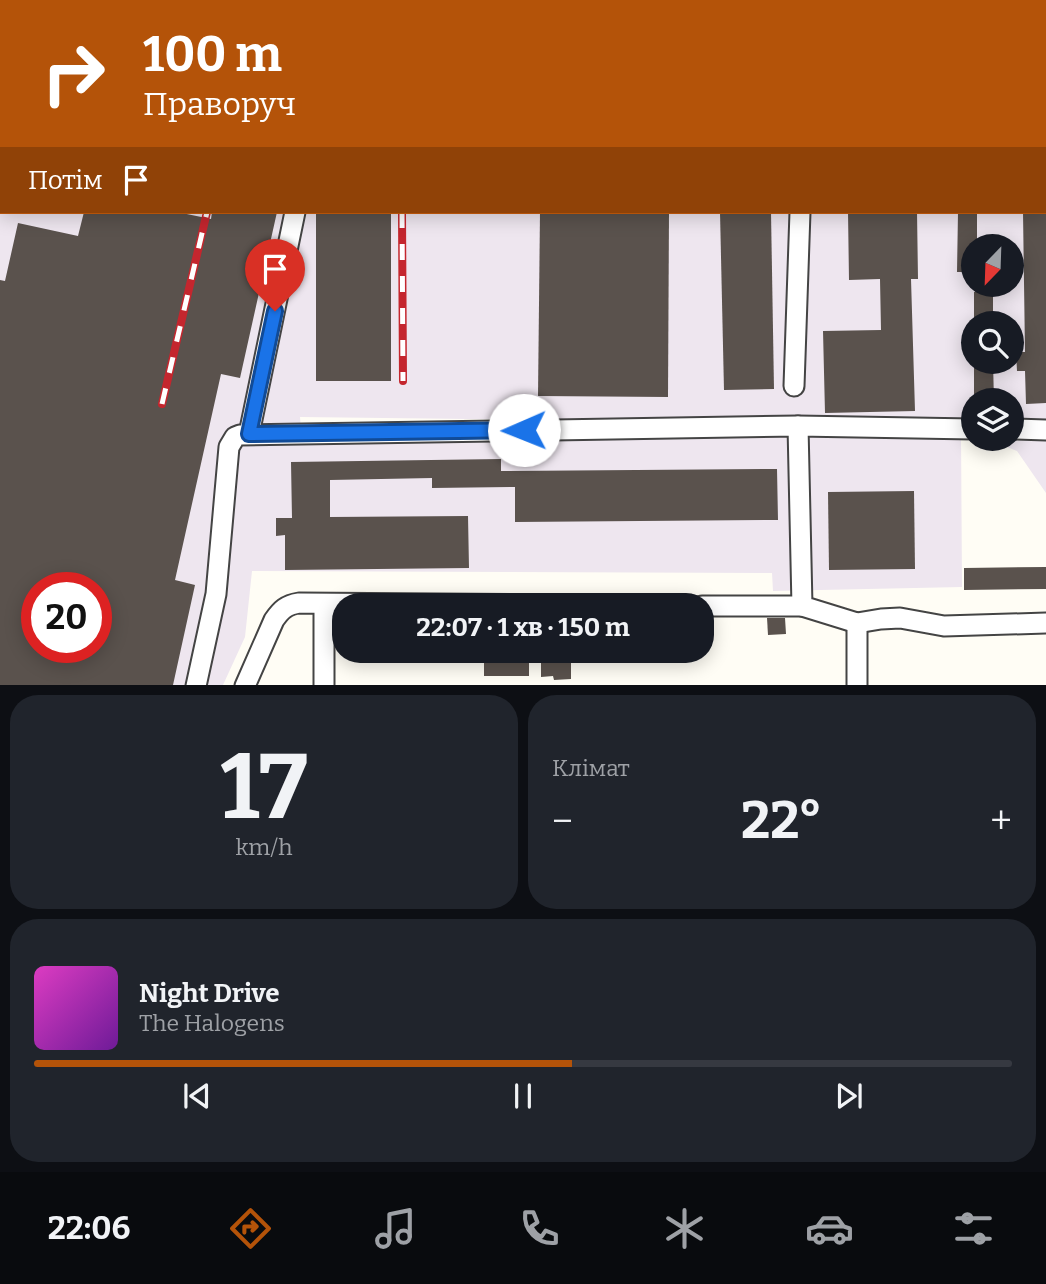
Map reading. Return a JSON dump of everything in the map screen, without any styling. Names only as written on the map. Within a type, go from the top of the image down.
[{"type":"street","points":[[249,434],[295,214]]},
{"type":"street","points":[[794,386],[800,214]]},
{"type":"street","points":[[798,426],[802,606]]},
{"type":"street","points":[[196,685],[216,594],[229,447],[235,437],[240,435],[798,426],[961,429]]},
{"type":"street","points":[[1024,429],[1046,430]]},
{"type":"street","points":[[245,685],[280,612],[288,605],[299,603],[332,604]]},
{"type":"street","points":[[324,604],[324,685]]},
{"type":"street","points":[[714,606],[802,606],[857,623],[900,618],[944,626],[1046,623]]},
{"type":"street","points":[[857,623],[857,685]]},
{"type":"shaded area","points":[[0,214],[1046,214],[1046,493],[1017,451],[1024,451],[1024,388],[961,388],[962,587],[773,591],[772,573],[252,571],[245,637],[223,685],[0,685]],"holes":[[[300,417],[821,423],[302,441]]]},
{"type":"building","points":[[84,214],[187,214],[211,219],[212,214],[277,214],[240,378],[221,374],[175,580],[195,585],[173,685],[0,685],[0,280],[5,281],[18,223],[78,236]]},
{"type":"building","points":[[316,214],[391,214],[391,381],[316,381]]},
{"type":"building","points":[[540,214],[669,214],[668,397],[538,396]]},
{"type":"building","points":[[720,214],[771,214],[774,389],[724,390]]},
{"type":"building","points":[[848,214],[917,214],[918,279],[911,279],[915,411],[825,413],[823,331],[881,330],[880,279],[849,280]]},
{"type":"building","points":[[958,214],[977,214],[977,234],[961,234],[961,272],[957,272]]},
{"type":"building","points":[[1023,214],[1046,214],[1046,403],[1026,404]]},
{"type":"building","points":[[974,298],[993,298],[993,311],[974,311]]},
{"type":"building","points":[[974,374],[993,374],[994,388],[974,388]]},
{"type":"building","points":[[501,459],[501,471],[777,469],[778,520],[515,522],[515,487],[432,488],[432,478],[330,480],[330,517],[468,516],[469,568],[285,570],[285,535],[276,536],[276,518],[292,518],[291,462]]},
{"type":"building","points":[[914,491],[915,569],[829,570],[828,492]]},
{"type":"building","points":[[1046,567],[1046,589],[964,590],[964,568]]},
{"type":"building","points":[[767,618],[785,618],[786,634],[768,635]]},
{"type":"building","points":[[484,663],[529,663],[529,676],[484,676]]},
{"type":"building","points":[[541,663],[571,663],[571,679],[554,680],[553,676],[541,677]]},
{"type":"railway","points":[[162,404],[207,214]]},
{"type":"railway","points":[[402,214],[403,381]]},
{"type":"route","points":[[275,311],[249,434],[524,430]]}]
